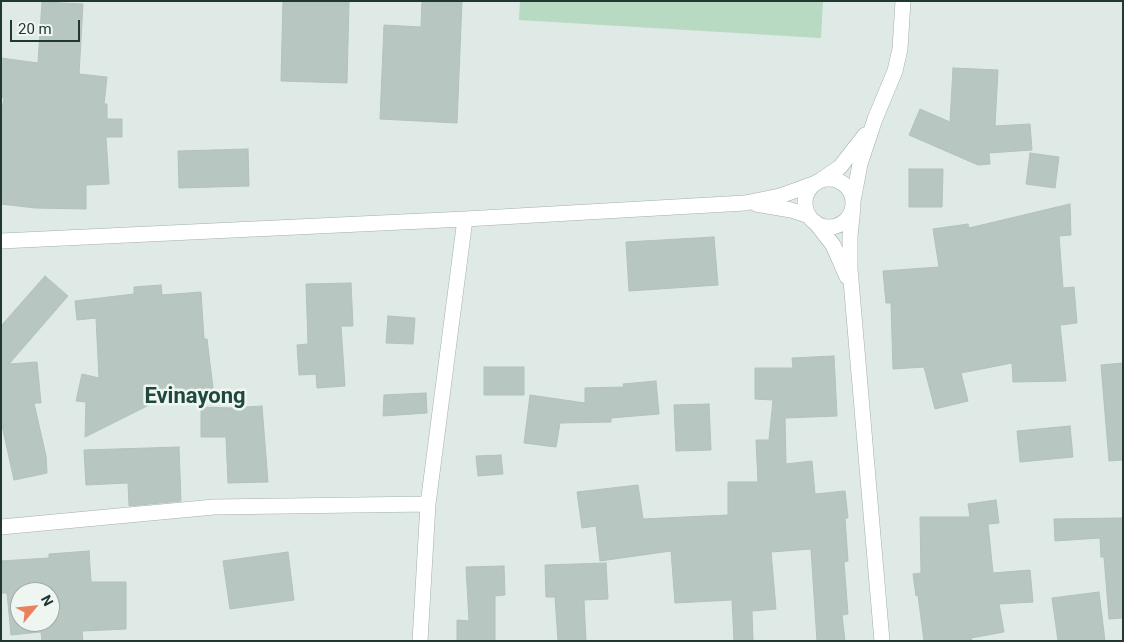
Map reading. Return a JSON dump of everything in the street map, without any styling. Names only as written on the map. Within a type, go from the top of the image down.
[{"type":"street","points":[[882,641],[852,292],[850,244],[853,204],[860,164],[875,119],[895,72],[900,49],[903,1]]},
{"type":"street","points":[[852,292],[842,263],[833,245],[812,219],[806,201],[807,194],[818,182],[840,167],[855,150],[875,119]]},
{"type":"street","points":[[1,241],[745,203],[780,196],[818,182],[834,180],[842,182],[852,195],[853,204],[848,218],[837,226],[822,226],[812,219],[791,210],[745,203]]},
{"type":"street","points":[[420,641],[428,504],[464,218]]},
{"type":"street","points":[[1,527],[214,507],[428,504]]},
{"type":"green space","points":[[520,1],[823,1],[821,38],[519,20]]},
{"type":"building","points":[[283,1],[349,1],[347,83],[281,81]]},
{"type":"building","points":[[422,1],[462,1],[457,123],[380,119],[384,25],[421,27]]},
{"type":"building","points":[[42,2],[83,4],[79,74],[107,77],[104,104],[107,104],[107,119],[122,119],[122,137],[106,137],[109,184],[86,185],[86,209],[35,208],[1,204],[1,116],[4,98],[1,97],[1,58],[38,63]]},
{"type":"building","points":[[953,68],[998,70],[995,126],[1030,124],[1032,150],[989,153],[990,164],[978,165],[909,135],[920,109],[950,122]]},
{"type":"building","points":[[248,149],[249,186],[179,188],[178,151]]},
{"type":"building","points":[[1030,153],[1059,157],[1055,188],[1026,184]]},
{"type":"building","points":[[909,169],[943,169],[942,207],[909,207]]},
{"type":"building","points":[[1070,204],[1071,235],[1059,236],[1063,288],[1074,287],[1077,323],[1060,325],[1066,381],[1013,382],[1012,363],[961,373],[968,401],[935,409],[924,367],[893,369],[891,303],[886,303],[883,271],[939,267],[933,229],[968,224],[969,228]]},
{"type":"building","points":[[714,237],[718,285],[629,291],[626,242]]},
{"type":"building","points":[[45,276],[68,296],[9,364],[37,362],[41,403],[34,403],[46,456],[47,473],[14,480],[1,421],[1,326]]},
{"type":"building","points":[[351,283],[353,326],[341,326],[345,386],[317,388],[316,374],[299,375],[297,345],[308,344],[306,284]]},
{"type":"building","points":[[161,285],[162,295],[201,292],[204,339],[207,339],[213,388],[151,394],[155,402],[85,437],[86,402],[76,401],[82,374],[99,378],[96,318],[77,320],[75,301],[134,294],[134,287]]},
{"type":"building","points":[[388,316],[415,318],[413,344],[386,343]]},
{"type":"building","points":[[834,356],[837,416],[785,418],[786,464],[812,461],[815,494],[845,491],[848,518],[845,518],[848,561],[844,562],[848,614],[842,615],[845,641],[817,641],[811,549],[771,552],[776,609],[752,611],[753,641],[734,641],[732,600],[675,603],[671,551],[600,561],[596,526],[582,528],[577,492],[638,485],[643,519],[728,515],[728,482],[758,482],[756,440],[769,440],[773,400],[755,399],[755,368],[793,368],[792,358]]},
{"type":"building","points":[[1123,363],[1123,460],[1109,461],[1101,365]]},
{"type":"building","points":[[484,367],[524,367],[524,395],[484,395]]},
{"type":"building","points":[[656,381],[659,414],[611,418],[611,422],[560,423],[556,447],[524,443],[530,395],[585,403],[585,388],[624,387],[623,384]]},
{"type":"building","points":[[426,393],[427,413],[383,416],[384,395]]},
{"type":"building","points":[[709,404],[711,450],[676,451],[674,405]]},
{"type":"building","points":[[262,406],[268,482],[228,483],[226,437],[201,437],[201,407],[232,408]]},
{"type":"building","points":[[1070,426],[1073,457],[1020,462],[1017,431]]},
{"type":"building","points":[[179,447],[181,501],[129,506],[128,483],[86,485],[84,450]]},
{"type":"building","points":[[501,455],[503,474],[478,476],[476,456]]},
{"type":"building","points":[[996,500],[999,523],[988,524],[993,573],[1030,570],[1033,602],[999,604],[1004,632],[971,638],[972,641],[924,641],[918,595],[916,596],[913,574],[921,573],[920,517],[970,517],[968,504]]},
{"type":"building","points":[[1123,518],[1123,618],[1109,619],[1104,557],[1101,557],[1100,538],[1055,541],[1054,519]]},
{"type":"building","points":[[89,551],[91,582],[126,582],[126,629],[82,631],[83,641],[42,641],[41,632],[60,632],[60,582],[10,582],[10,624],[7,593],[1,593],[1,561],[49,558],[49,554]]},
{"type":"building","points":[[288,552],[294,600],[230,609],[223,561]]},
{"type":"building","points":[[606,563],[608,599],[584,600],[586,641],[558,641],[555,597],[546,597],[545,565]]},
{"type":"building","points":[[504,566],[505,595],[495,596],[495,641],[457,641],[457,620],[469,621],[466,567]]},
{"type":"building","points":[[1099,592],[1105,641],[1058,641],[1052,598]]},
{"type":"building","points":[[11,632],[41,632],[11,635]]},
{"type":"district","name":"Evinayong","points":[[195,397]]}]
